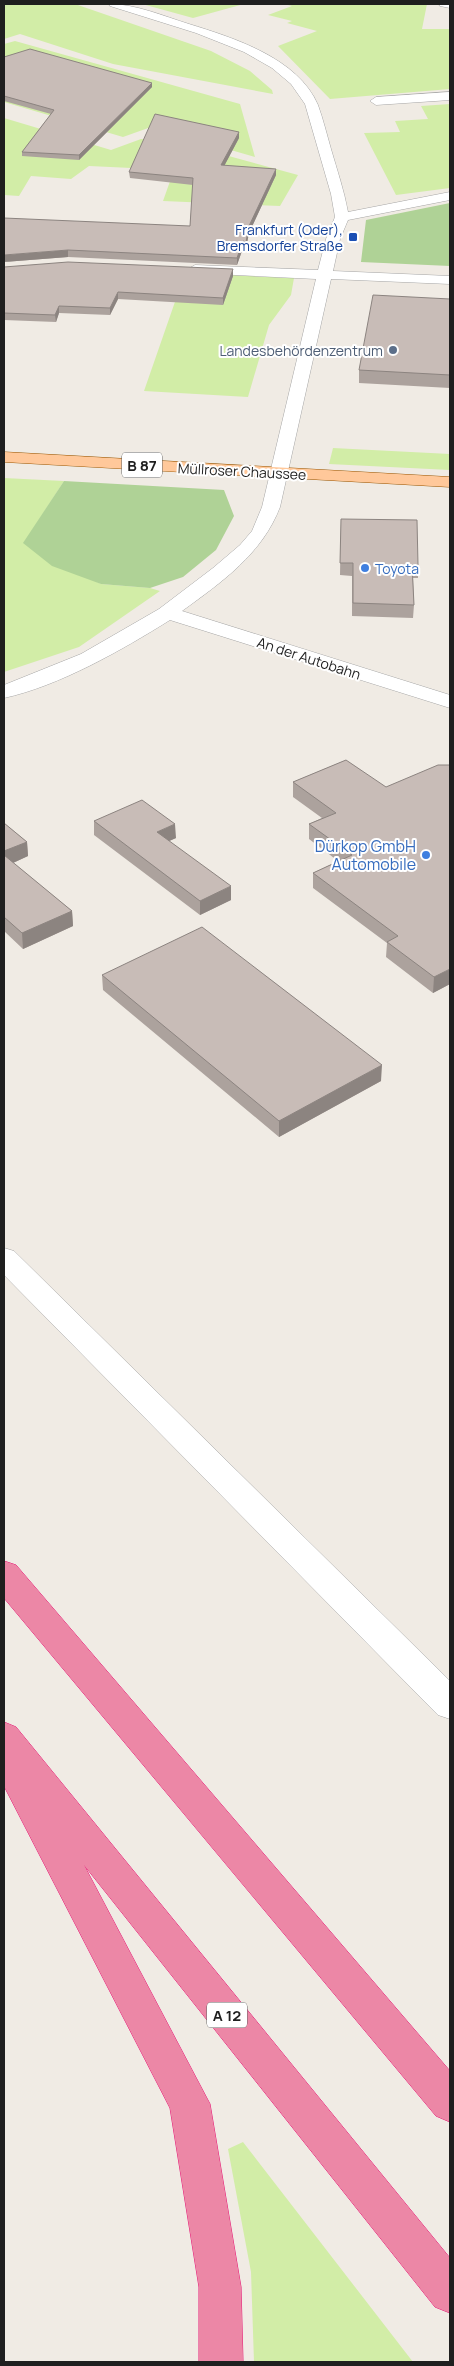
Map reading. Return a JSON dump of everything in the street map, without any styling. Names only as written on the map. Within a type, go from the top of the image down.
[{"type":"highway","points":[[4,1575],[450,2102]]},
{"type":"highway","name":"A 12","points":[[4,1738],[450,2292]]},
{"type":"highway","points":[[4,1751],[190,2104],[220,2287],[221,2362]]},
{"type":"main road","name":"Müllroser Chaussee","points":[[4,457],[280,474],[450,482]]},
{"type":"street","points":[[4,692],[80,662],[128,638],[168,613],[231,563],[257,536],[271,507],[280,474],[333,239],[342,218],[338,194],[311,104],[296,81],[276,65],[248,50],[200,31],[114,4]]},
{"type":"street","points":[[444,4],[450,5]]},
{"type":"street","points":[[376,101],[450,96]]},
{"type":"street","points":[[342,218],[450,196]]},
{"type":"street","points":[[178,268],[450,280]]},
{"type":"street","name":"An der Autobahn","points":[[168,613],[450,702]]},
{"type":"street","points":[[4,1258],[450,1704]]},
{"type":"green space","points":[[4,4],[75,4],[211,51],[250,71],[272,90],[273,94],[113,64],[20,34],[4,39]]},
{"type":"green space","points":[[142,4],[244,4],[193,18]]},
{"type":"green space","points":[[284,4],[427,4],[422,29],[450,29],[450,89],[330,99],[278,46],[317,31],[287,23],[292,21],[268,15],[292,6]]},
{"type":"green space","points":[[15,41],[240,104],[255,157],[151,127],[123,137],[4,102],[4,44]]},
{"type":"green space","points":[[450,104],[450,188],[396,195],[364,133],[400,132],[395,121],[428,119],[421,106]]},
{"type":"green space","points":[[4,118],[111,150],[141,139],[174,141],[298,175],[280,206],[163,201],[174,170],[89,166],[71,179],[31,176],[19,196],[4,195]]},
{"type":"green space","points":[[450,203],[450,266],[361,262],[366,220]]},
{"type":"green space","points":[[185,273],[294,278],[291,295],[269,325],[248,397],[144,391]]},
{"type":"green space","points":[[333,448],[450,454],[450,470],[329,464]]},
{"type":"green space","points":[[4,478],[64,481],[24,543],[101,584],[150,588],[160,591],[79,647],[4,672]]},
{"type":"green space","points":[[64,481],[224,490],[234,516],[216,550],[183,577],[150,588],[101,584],[52,566],[23,543]]},
{"type":"green space","points":[[243,2142],[413,2362],[254,2362],[251,2272],[228,2149]]},
{"type":"building","points":[[30,49],[152,83],[79,155],[22,152],[54,110],[4,96],[4,57]]},
{"type":"building","points":[[155,114],[239,132],[221,165],[276,169],[249,226],[246,242],[243,241],[237,258],[68,250],[4,255],[4,218],[190,226],[193,178],[129,172]]},
{"type":"building","points":[[68,262],[233,269],[223,298],[118,292],[110,308],[59,306],[55,315],[4,313],[4,267]]},
{"type":"building","points":[[373,295],[450,299],[450,375],[359,370]]},
{"type":"building","points":[[341,519],[417,520],[418,565],[412,565],[414,605],[353,603],[353,563],[340,563]]},
{"type":"building","points":[[346,760],[386,787],[438,765],[450,765],[450,969],[434,977],[387,942],[398,936],[313,873],[352,855],[309,824],[336,813],[293,782]]},
{"type":"building","points":[[142,800],[175,824],[157,832],[231,886],[200,901],[94,821]]},
{"type":"building","points":[[4,823],[27,842],[4,851]]},
{"type":"building","points":[[4,855],[72,911],[22,933],[4,917]]},
{"type":"building","points":[[202,927],[382,1065],[279,1121],[102,975]]},
{"type":"place","name":"Frankfurt (Oder), Bremsdorfer Straße","points":[[353,237]]},
{"type":"place","name":"Landesbehördenzentrum","points":[[393,350]]},
{"type":"place","name":"Toyota","points":[[365,568]]},
{"type":"place","name":"Dürkop GmbH Automobile","points":[[426,855]]}]
